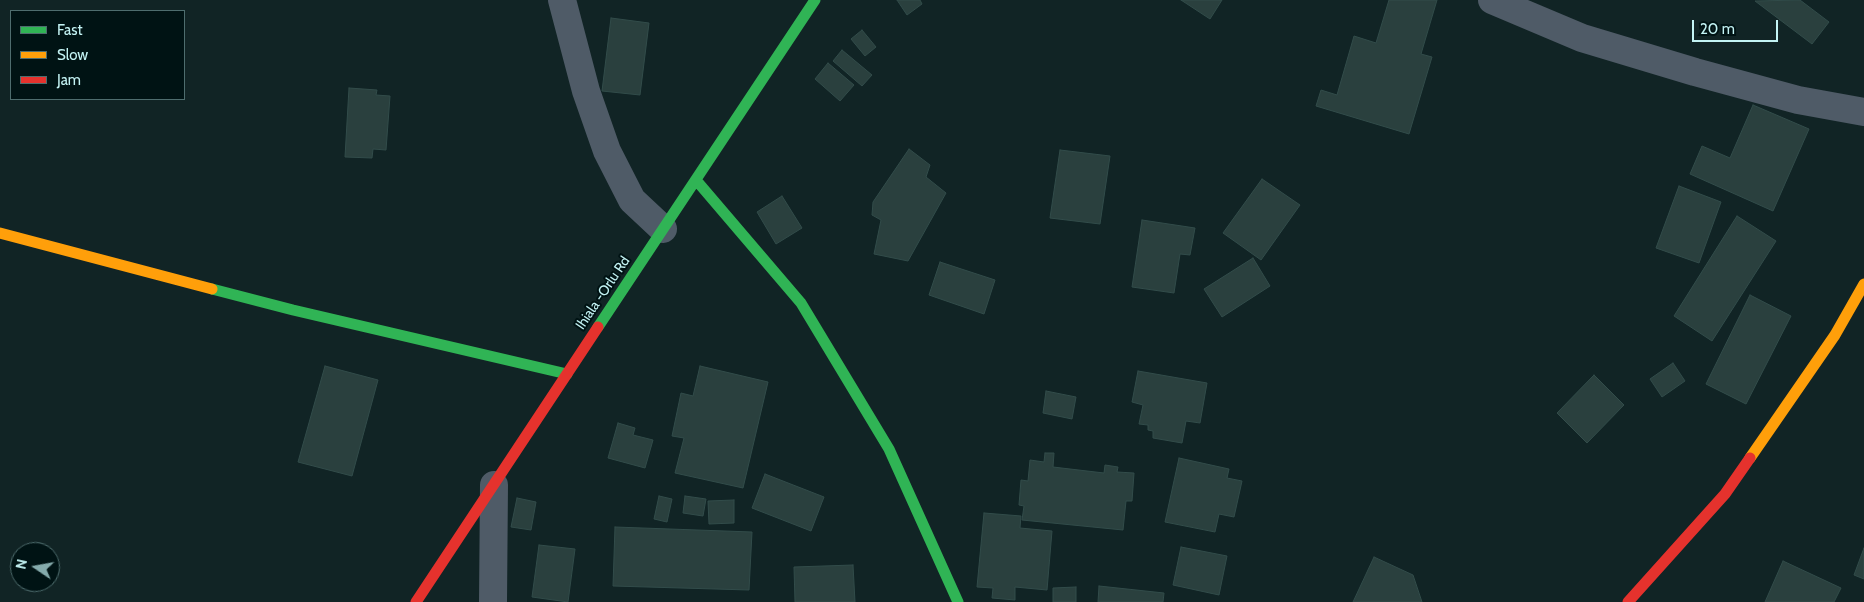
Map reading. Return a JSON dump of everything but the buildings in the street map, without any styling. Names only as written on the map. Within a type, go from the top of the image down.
[{"type":"street","points":[[562,0],[586,91],[608,151],[632,200],[663,229]]},
{"type":"street","name":"Ihiala -Orlu Rd","points":[[416,602],[816,0]]},
{"type":"street","points":[[1492,0],[1582,38],[1695,72],[1798,100],[1864,112]]},
{"type":"street","points":[[696,180],[800,303],[890,449],[958,602]]},
{"type":"street","points":[[0,233],[293,310],[567,374]]},
{"type":"street","points":[[1628,602],[1724,494],[1835,335],[1864,284]]},
{"type":"street","points":[[493,602],[494,484]]},
{"type":"traffic: fast","points":[[598,327],[815,0]]},
{"type":"traffic: fast","points":[[696,180],[801,303],[889,449],[958,602]]},
{"type":"traffic: fast","points":[[212,289],[293,310],[567,374]]},
{"type":"traffic: slow","points":[[0,233],[212,289]]},
{"type":"traffic: slow","points":[[1750,458],[1835,335],[1864,284]]},
{"type":"traffic: jam","points":[[416,602],[598,327]]},
{"type":"traffic: jam","points":[[1628,602],[1725,494],[1750,458]]}]
